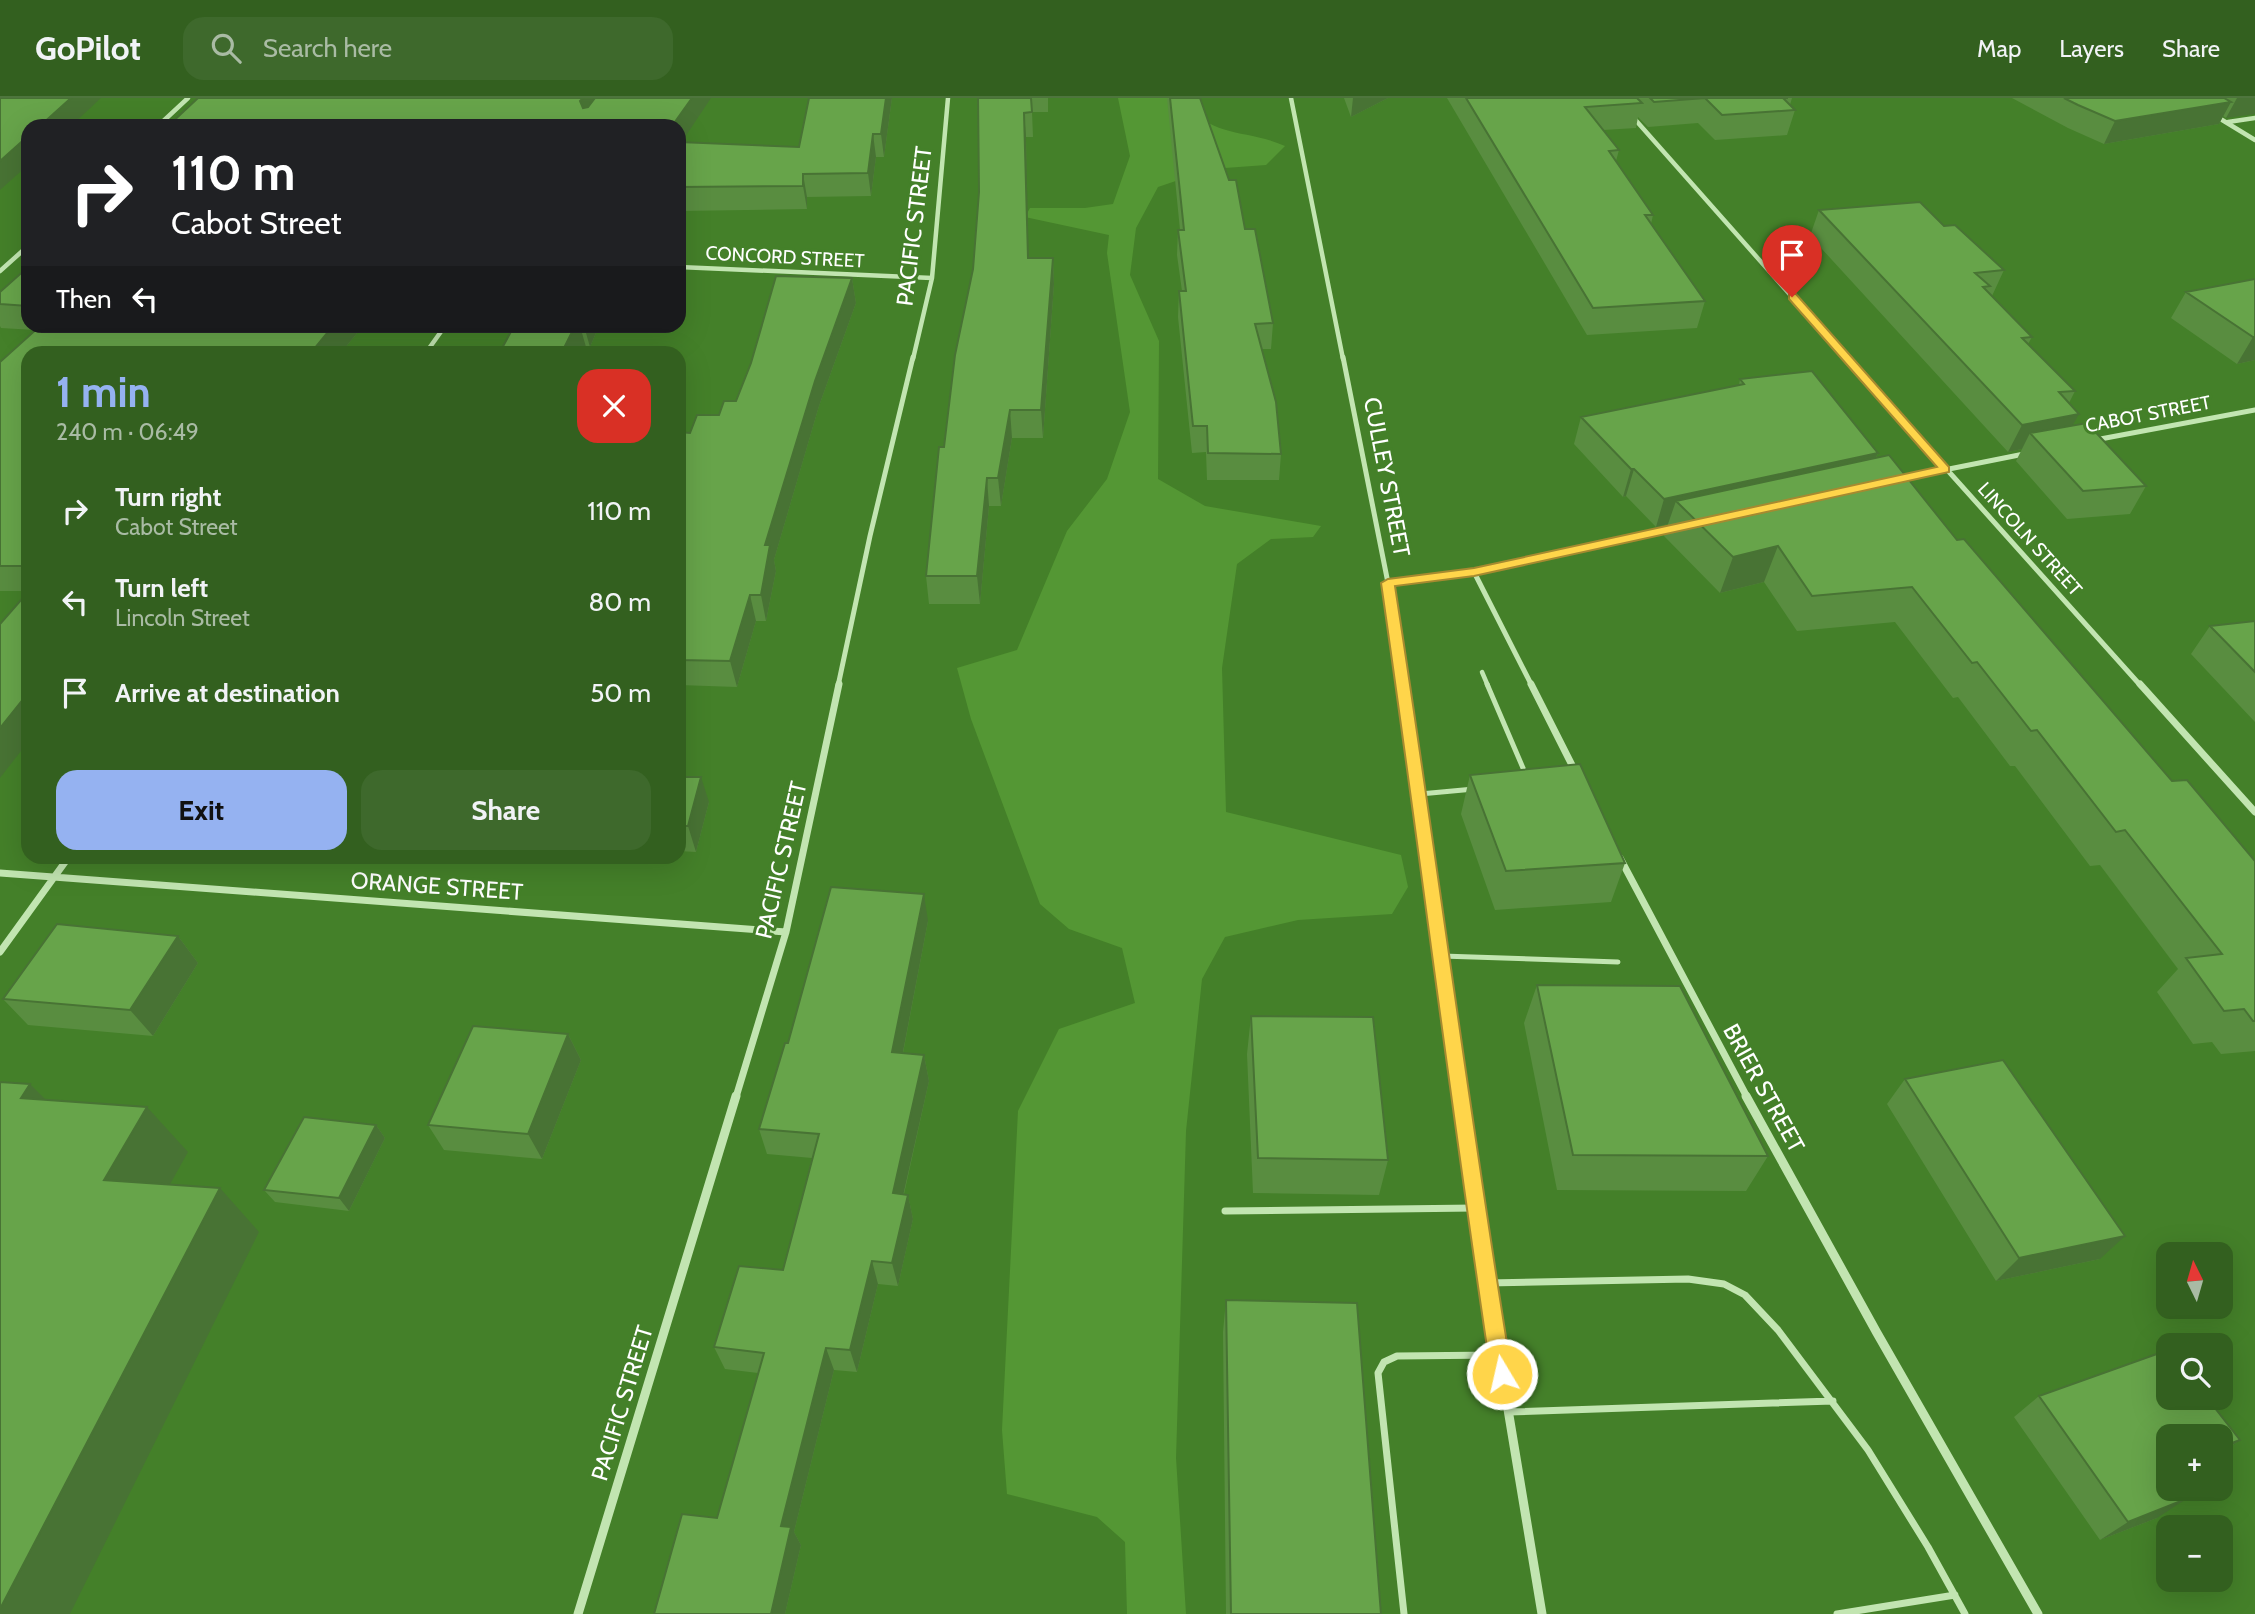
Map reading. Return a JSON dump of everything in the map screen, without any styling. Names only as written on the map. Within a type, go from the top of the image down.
[{"type":"street","points":[[166,119],[188,98]]},
{"type":"street","name":"PACIFIC STREET","points":[[578,1614],[786,932],[870,537],[932,278],[948,98]]},
{"type":"street","name":"CULLEY STREET","points":[[1292,98],[1388,583],[1420,794],[1475,1208],[1542,1614]]},
{"type":"street","name":"LINCOLN STREET","points":[[1625,108],[1945,469],[2255,812]]},
{"type":"street","points":[[2205,110],[2255,140]]},
{"type":"street","points":[[2227,123],[2255,118]]},
{"type":"street","points":[[0,271],[21,252]]},
{"type":"street","name":"CONCORD STREET","points":[[686,267],[932,278]]},
{"type":"street","name":"CABOT STREET","points":[[2094,441],[2255,410]]},
{"type":"street","points":[[1896,480],[2040,451]]},
{"type":"street","points":[[1388,583],[1474,572],[1684,526]]},
{"type":"street","points":[[1474,572],[1580,780]]},
{"type":"street","name":"BRIER STREET","points":[[1618,853],[1719,1046],[1960,1482],[2038,1614]]},
{"type":"street","points":[[0,952],[64,864]]},
{"type":"street","name":"ORANGE STREET","points":[[0,873],[786,932]]},
{"type":"lane","points":[[1482,672],[1525,771],[1527,778],[1522,783]]},
{"type":"lane","points":[[1420,794],[1485,788]]},
{"type":"lane","points":[[1442,956],[1618,962]]},
{"type":"lane","points":[[1225,1211],[1475,1208]]},
{"type":"lane","points":[[1487,1283],[1688,1279],[1720,1283],[1735,1289],[1759,1306],[1833,1401],[1885,1474],[1965,1614]]},
{"type":"lane","points":[[1404,1614],[1378,1373],[1381,1363],[1391,1357],[1402,1356],[1498,1355]]},
{"type":"lane","points":[[1508,1412],[1833,1401]]},
{"type":"lane","points":[[1837,1614],[1955,1595]]},
{"type":"green space","points":[[1118,98],[1181,98],[1193,112],[1217,127],[1285,146],[1266,165],[1211,169],[1158,187],[1136,228],[1130,275],[1159,341],[1158,479],[1205,506],[1321,526],[1313,537],[1271,539],[1237,564],[1222,668],[1226,812],[1401,855],[1408,887],[1392,914],[1298,920],[1225,937],[1202,979],[1186,1131],[1176,1458],[1186,1614],[1127,1614],[1125,1542],[1097,1517],[1007,1494],[1002,1430],[1018,1111],[1059,1029],[1135,1003],[1122,948],[1069,929],[1040,904],[971,719],[957,668],[1017,650],[1067,531],[1107,479],[1130,412],[1107,253],[1109,235],[1025,217],[1030,208],[1085,208],[1113,204],[1130,156]]},
{"type":"building","points":[[0,98],[71,98],[48,119],[21,119],[21,142],[0,161]]},
{"type":"building","points":[[198,98],[583,98],[580,101],[583,108],[588,107],[595,98],[692,98],[677,119],[176,119]]},
{"type":"building","points":[[809,98],[886,98],[881,134],[873,134],[868,173],[803,174],[803,186],[686,187],[686,142],[799,147]]},
{"type":"building","points":[[978,98],[1031,98],[1032,112],[1024,113],[1028,258],[1053,258],[1041,410],[1010,410],[998,478],[987,478],[977,576],[926,576],[939,447],[944,447],[955,355],[973,269],[979,192]]},
{"type":"building","points":[[1170,98],[1200,98],[1229,180],[1236,180],[1245,229],[1255,229],[1273,323],[1255,324],[1276,402],[1281,454],[1208,453],[1207,426],[1193,426],[1179,291],[1186,291],[1178,230],[1184,230]]},
{"type":"building","points":[[1466,98],[1637,98],[1642,103],[1585,107],[1619,150],[1609,151],[1653,215],[1645,215],[1705,301],[1593,308]]},
{"type":"building","points":[[1650,98],[1705,98],[1654,102]]},
{"type":"building","points":[[1705,98],[1783,98],[1795,110],[1722,115]]},
{"type":"building","points":[[2064,98],[2224,98],[2231,102],[2115,121]]},
{"type":"building","points":[[1920,202],[1944,226],[1955,225],[2004,270],[1975,273],[1990,286],[1983,287],[2032,337],[2022,338],[2075,391],[2059,392],[2079,414],[2022,425],[1819,210]]},
{"type":"building","points":[[21,273],[21,306],[0,304],[0,292]]},
{"type":"building","points":[[776,276],[852,278],[815,381],[765,545],[770,545],[761,595],[750,595],[730,661],[686,660],[686,433],[690,433],[697,415],[719,415],[724,401],[736,401],[751,363]]},
{"type":"building","points":[[2255,279],[2255,337],[2186,292]]},
{"type":"building","points":[[32,333],[327,333],[317,346],[21,346],[21,566],[0,566],[0,362]]},
{"type":"building","points":[[510,333],[572,333],[565,346],[503,346]]},
{"type":"building","points":[[1812,371],[1878,453],[1664,499],[1581,417],[1744,384],[1740,379]]},
{"type":"building","points":[[2087,423],[2146,486],[2083,491],[2030,433]]},
{"type":"building","points":[[1889,455],[1957,540],[1964,539],[2172,781],[2187,780],[2255,861],[2255,1021],[2244,1009],[2224,1011],[2186,958],[2222,954],[2125,830],[2116,832],[2037,730],[2031,731],[1977,662],[1972,663],[1912,587],[1812,596],[1778,546],[1733,557],[1676,501]]},
{"type":"building","points":[[21,600],[21,702],[0,728],[0,624]]},
{"type":"building","points":[[2255,621],[2255,672],[2210,626]]},
{"type":"building","points":[[1580,764],[1625,863],[1506,871],[1470,775]]},
{"type":"building","points":[[686,777],[701,777],[688,826]]},
{"type":"building","points":[[831,887],[924,894],[892,1052],[924,1055],[893,1193],[908,1195],[892,1263],[872,1261],[850,1350],[826,1348],[781,1526],[791,1527],[771,1614],[654,1614],[682,1514],[717,1518],[764,1353],[714,1347],[739,1266],[783,1270],[819,1134],[759,1129],[785,1043],[788,1043]]},
{"type":"building","points":[[57,924],[178,936],[130,1010],[3,999]]},
{"type":"building","points":[[1537,985],[1680,986],[1768,1156],[1573,1155]]},
{"type":"building","points":[[1251,1016],[1373,1017],[1388,1160],[1258,1158]]},
{"type":"building","points":[[473,1026],[568,1034],[528,1134],[428,1125]]},
{"type":"building","points":[[2003,1060],[2125,1236],[2019,1258],[1905,1079]]},
{"type":"building","points":[[0,1082],[30,1084],[21,1098],[147,1107],[104,1180],[220,1188],[0,1609]]},
{"type":"building","points":[[304,1117],[376,1125],[339,1198],[264,1190]]},
{"type":"building","points":[[1226,1300],[1357,1303],[1381,1614],[1231,1614]]},
{"type":"building","points":[[2156,1354],[2156,1410],[2216,1410],[2227,1424],[2156,1424],[2156,1501],[2181,1501],[2128,1522],[2039,1396]]},
{"type":"building","points":[[2233,1431],[2240,1440],[2233,1443]]},
{"type":"route","points":[[1502,1374],[1475,1208],[1424,821],[1388,583],[1474,572],[1945,469],[1792,297]]}]
